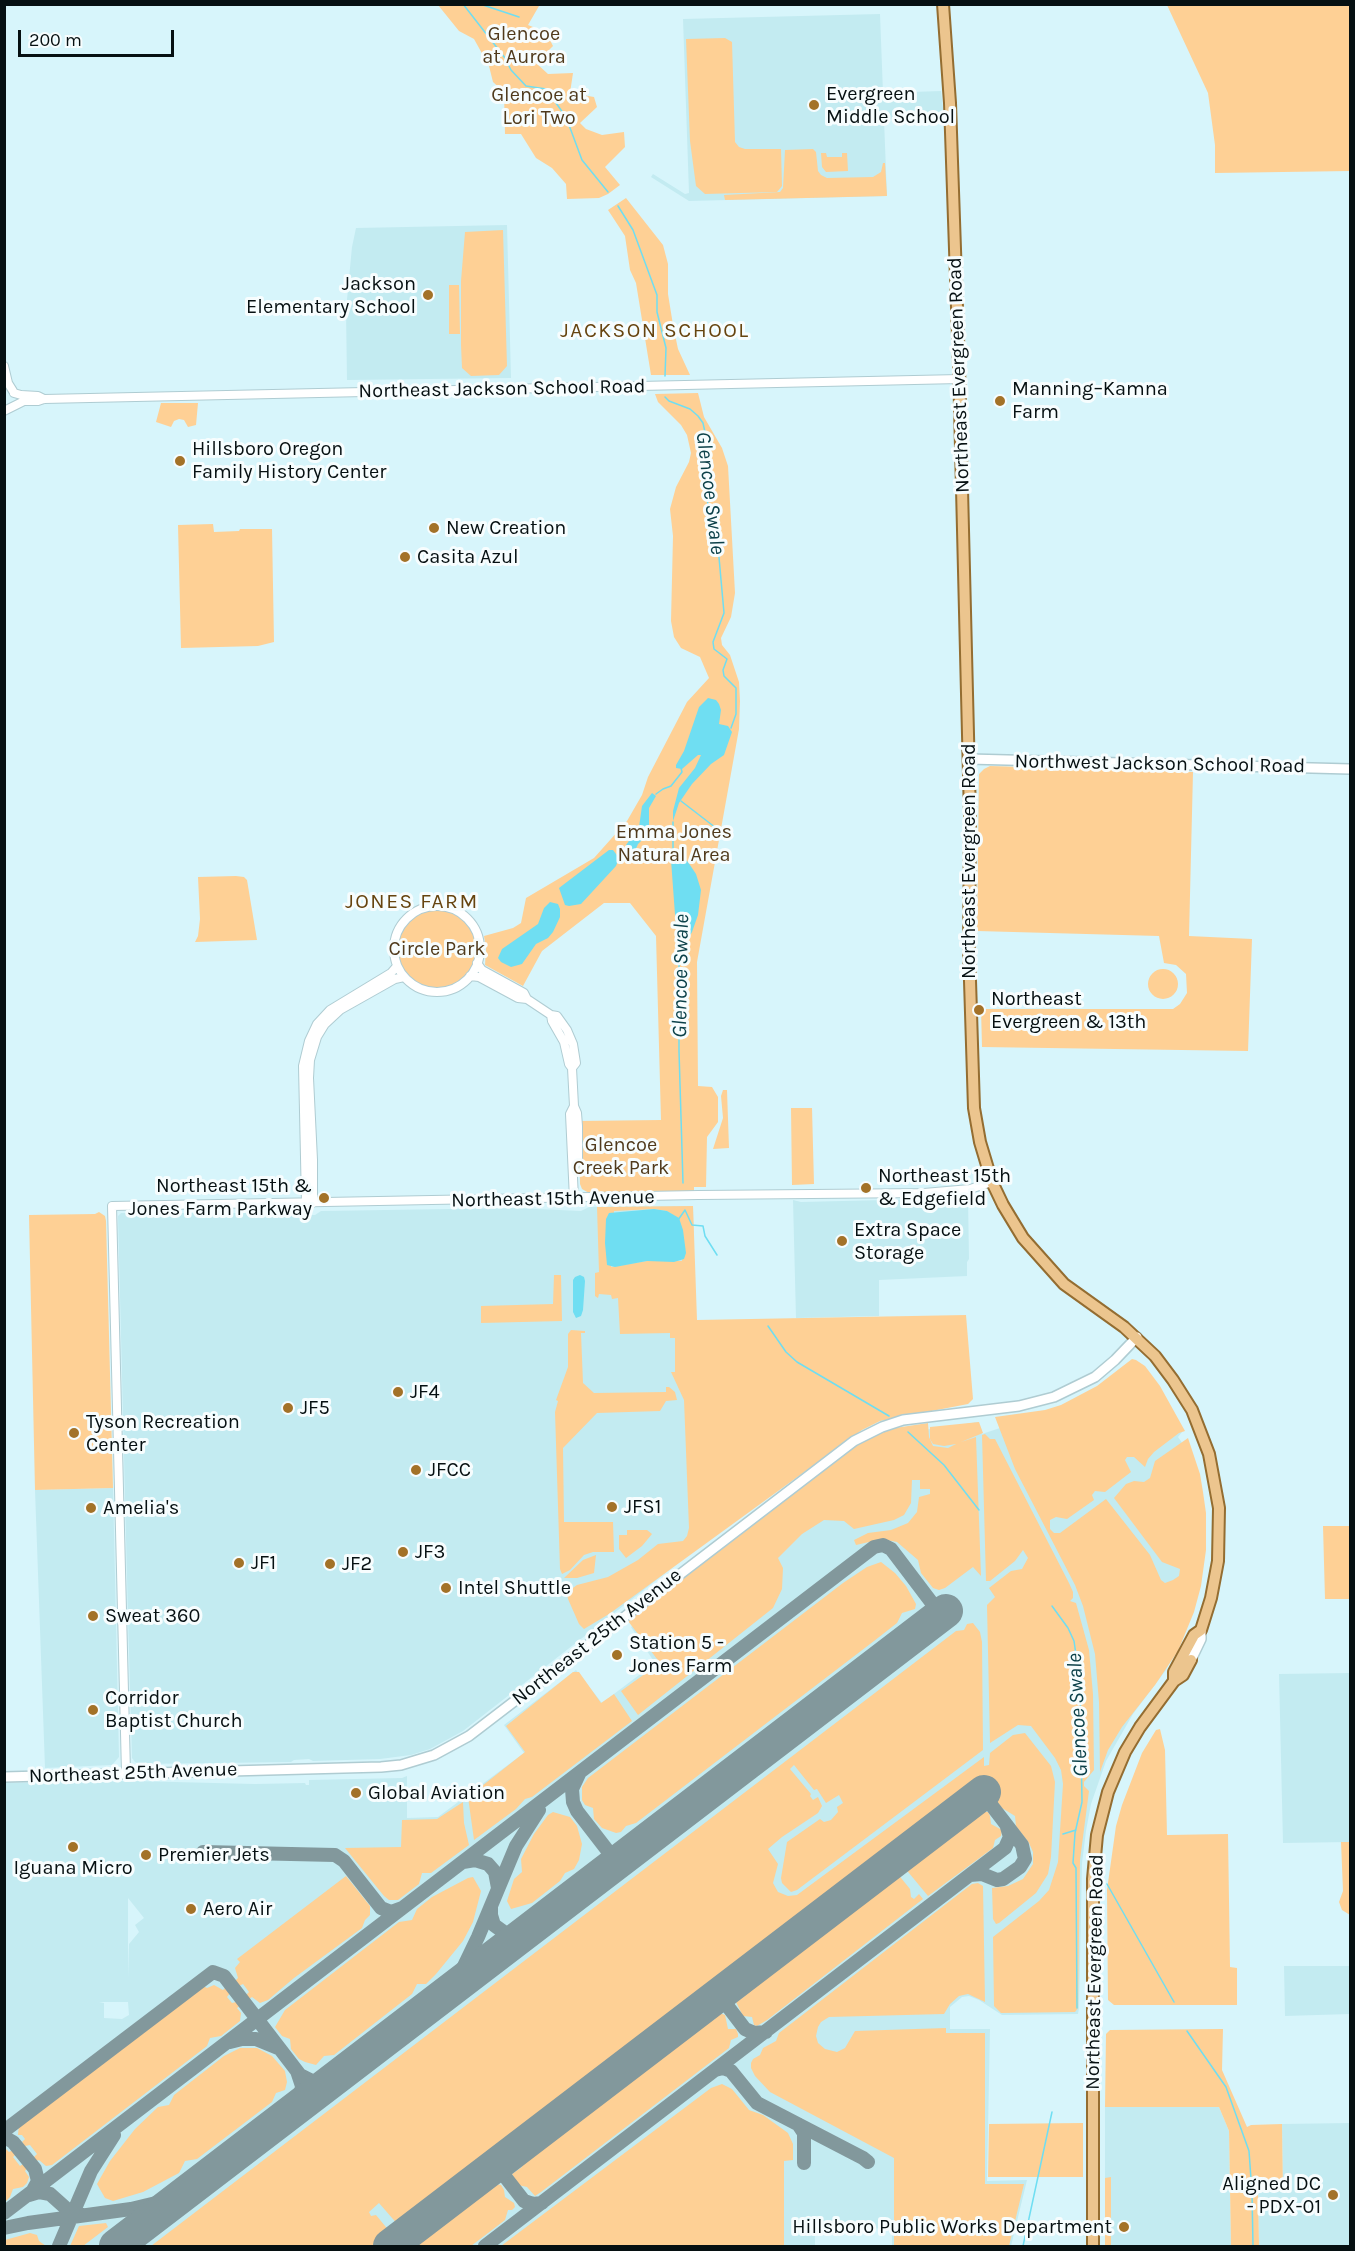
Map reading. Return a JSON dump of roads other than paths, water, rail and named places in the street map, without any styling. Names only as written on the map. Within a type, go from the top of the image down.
[{"type":"main road","name":"Northeast Evergreen Road","points":[[943,4],[950,103],[960,379],[969,759],[970,995],[974,1108],[981,1149],[992,1182],[1016,1227],[1047,1267],[1064,1284],[1137,1337],[1169,1374],[1191,1410],[1209,1454],[1220,1521],[1218,1561],[1211,1598],[1201,1630],[1201,1639],[1183,1675],[1174,1681],[1140,1727],[1122,1759],[1104,1806],[1095,1850],[1093,2247]]},
{"type":"main road","name":"Northwest Jackson School Road","points":[[969,759],[1350,769]]},
{"type":"main road","name":"Northeast 25th Avenue","points":[[4,1777],[381,1767],[411,1762],[439,1753],[475,1731],[854,1441],[882,1427],[903,1420],[1019,1406],[1054,1397],[1095,1377],[1137,1337]]},
{"type":"main road","name":"Northeast Evergreen Road","points":[[1174,1681],[1174,1672],[1194,1635],[1201,1630]]},
{"type":"street","points":[[4,366],[10,391],[16,400],[9,409]]},
{"type":"street","name":"Northeast Jackson School Road","points":[[9,409],[24,401],[44,399],[960,379]]},
{"type":"street","name":"Northeast Jackson School Road","points":[[10,391],[44,399]]},
{"type":"street","points":[[438,906],[460,913],[473,926],[480,944],[477,963],[470,976],[455,988],[435,992],[420,989],[404,977],[398,966],[394,946],[400,927],[424,908],[438,906]]},
{"type":"street","points":[[477,963],[482,970],[524,993],[527,999]]},
{"type":"street","points":[[309,1203],[303,1071],[309,1041],[317,1024],[330,1010],[391,973],[398,966]]},
{"type":"street","points":[[470,976],[479,976],[557,1016],[570,1037],[576,1063],[572,1068],[574,1107],[570,1114],[574,1199]]},
{"type":"street","points":[[309,1203],[313,1160],[309,1078],[310,1060],[317,1037],[325,1024],[340,1010],[395,979],[404,977]]},
{"type":"street","name":"Northeast 15th Avenue","points":[[126,1773],[112,1206],[924,1193],[963,1191],[992,1182]]},
{"type":"water","points":[[708,698],[716,700],[719,704],[721,710],[719,724],[728,726],[732,732],[724,755],[711,764],[692,784],[679,803],[673,821],[679,788],[695,768],[701,755],[682,769],[676,768],[676,765],[684,751],[699,707]]},
{"type":"water","points":[[652,793],[656,796],[649,808],[649,833],[638,844],[634,853],[628,853],[626,845],[639,827],[642,806]]},
{"type":"water","points":[[609,850],[613,850],[619,858],[616,866],[581,904],[565,905],[559,888]]},
{"type":"water","points":[[676,856],[683,857],[688,862],[696,874],[701,890],[698,915],[692,932],[680,950],[677,942],[671,860]]},
{"type":"water","points":[[550,902],[558,904],[560,909],[560,917],[553,932],[548,938],[536,944],[522,964],[511,967],[501,962],[498,958],[502,949],[538,924],[544,908]]},
{"type":"water","points":[[654,1209],[667,1211],[679,1218],[686,1253],[684,1259],[674,1262],[647,1261],[615,1267],[607,1265],[605,1243],[606,1219],[609,1213]]},
{"type":"water","points":[[580,1275],[585,1281],[583,1310],[581,1316],[576,1318],[573,1312],[573,1280]]},
{"type":"waterway","name":"Glencoe Swale","points":[[463,4],[505,58],[511,70],[526,86],[546,89],[566,117],[582,160],[608,192]]},
{"type":"waterway","points":[[480,4],[519,17]]},
{"type":"waterway","name":"Glencoe Swale","points":[[618,206],[633,230],[657,295],[657,312],[666,348],[665,376]]},
{"type":"waterway","name":"Glencoe Swale","points":[[665,397],[669,401],[690,409],[698,416],[703,423],[708,446],[707,498],[709,511],[716,524],[724,613],[713,642],[714,649],[727,659],[723,670],[724,676],[736,688],[736,714],[731,728]]},
{"type":"waterway","points":[[656,794],[671,786],[682,772],[681,768]]},
{"type":"waterway","points":[[681,801],[716,828]]},
{"type":"waterway","name":"Glencoe Swale","points":[[673,822],[673,856]]},
{"type":"waterway","points":[[617,858],[628,849]]},
{"type":"waterway","name":"Glencoe Swale","points":[[679,948],[683,1183]]},
{"type":"waterway","name":"Glencoe Swale","points":[[685,1210],[692,1225],[703,1226],[705,1236],[717,1255]]},
{"type":"waterway","points":[[678,1220],[685,1210]]},
{"type":"waterway","name":"Glencoe Swale","points":[[768,1326],[786,1352],[797,1362],[889,1416]]},
{"type":"waterway","name":"Glencoe Swale","points":[[908,1432],[944,1465],[979,1510]]},
{"type":"waterway","name":"Glencoe Swale","points":[[1052,1606],[1068,1628],[1074,1641],[1080,1682],[1082,1802],[1075,1833],[1073,1863],[1076,1868],[1077,2008]]},
{"type":"waterway","name":"Glencoe Swale","points":[[1063,1834],[1076,1830]]},
{"type":"waterway","name":"Glencoe Swale","points":[[1107,1884],[1174,2002]]},
{"type":"waterway","name":"Glencoe Swale","points":[[1187,2031],[1226,2087],[1249,2151],[1253,2246]]},
{"type":"waterway","points":[[1023,2246],[1052,2112]]},
{"type":"place","name":"Evergreen Middle School","points":[[814,105]]},
{"type":"place","name":"Jackson Elementary School","points":[[428,295]]},
{"type":"place","name":"Manning–Kamna Farm","points":[[1000,401]]},
{"type":"place","name":"Hillsboro Oregon Family History Center","points":[[180,461]]},
{"type":"place","name":"New Creation","points":[[434,528]]},
{"type":"place","name":"Casita Azul","points":[[405,557]]},
{"type":"place","name":"Northeast Evergreen & 13th","points":[[979,1010]]},
{"type":"place","name":"Northeast 15th & Edgefield","points":[[866,1188]]},
{"type":"place","name":"Northeast 15th & Jones Farm Parkway","points":[[324,1198]]},
{"type":"place","name":"Extra Space Storage","points":[[842,1241]]},
{"type":"place","name":"JF4","points":[[398,1392]]},
{"type":"place","name":"JF5","points":[[288,1408]]},
{"type":"place","name":"Tyson Recreation Center","points":[[74,1433]]},
{"type":"place","name":"JFCC","points":[[416,1470]]},
{"type":"place","name":"JFS1","points":[[612,1507]]},
{"type":"place","name":"Amelia's","points":[[91,1508]]},
{"type":"place","name":"JF3","points":[[403,1552]]},
{"type":"place","name":"JF1","points":[[239,1563]]},
{"type":"place","name":"JF2","points":[[330,1564]]},
{"type":"place","name":"Intel Shuttle","points":[[446,1588]]},
{"type":"place","name":"Sweat 360","points":[[93,1616]]},
{"type":"place","name":"Station 5 - Jones Farm","points":[[617,1655]]},
{"type":"place","name":"Corridor Baptist Church","points":[[93,1710]]},
{"type":"place","name":"Global Aviation","points":[[356,1793]]},
{"type":"place","name":"Iguana Micro","points":[[73,1847]]},
{"type":"place","name":"Premier Jets","points":[[146,1855]]},
{"type":"place","name":"Aero Air","points":[[191,1909]]},
{"type":"place","name":"Aligned DC - PDX-01","points":[[1333,2195]]},
{"type":"place","name":"Hillsboro Public Works Department","points":[[1124,2227]]},
{"type":"district","name":"JACKSON SCHOOL","points":[[655,331]]},
{"type":"district","name":"JONES FARM","points":[[412,902]]},
{"type":"park label","name":"Glencoe at Aurora","points":[[524,46]]},
{"type":"park label","name":"Glencoe at Lori Two","points":[[539,106]]},
{"type":"park label","name":"Emma Jones Natural Area","points":[[674,844]]},
{"type":"park label","name":"Circle Park","points":[[437,949]]},
{"type":"park label","name":"Glencoe Creek Park","points":[[621,1156]]}]
